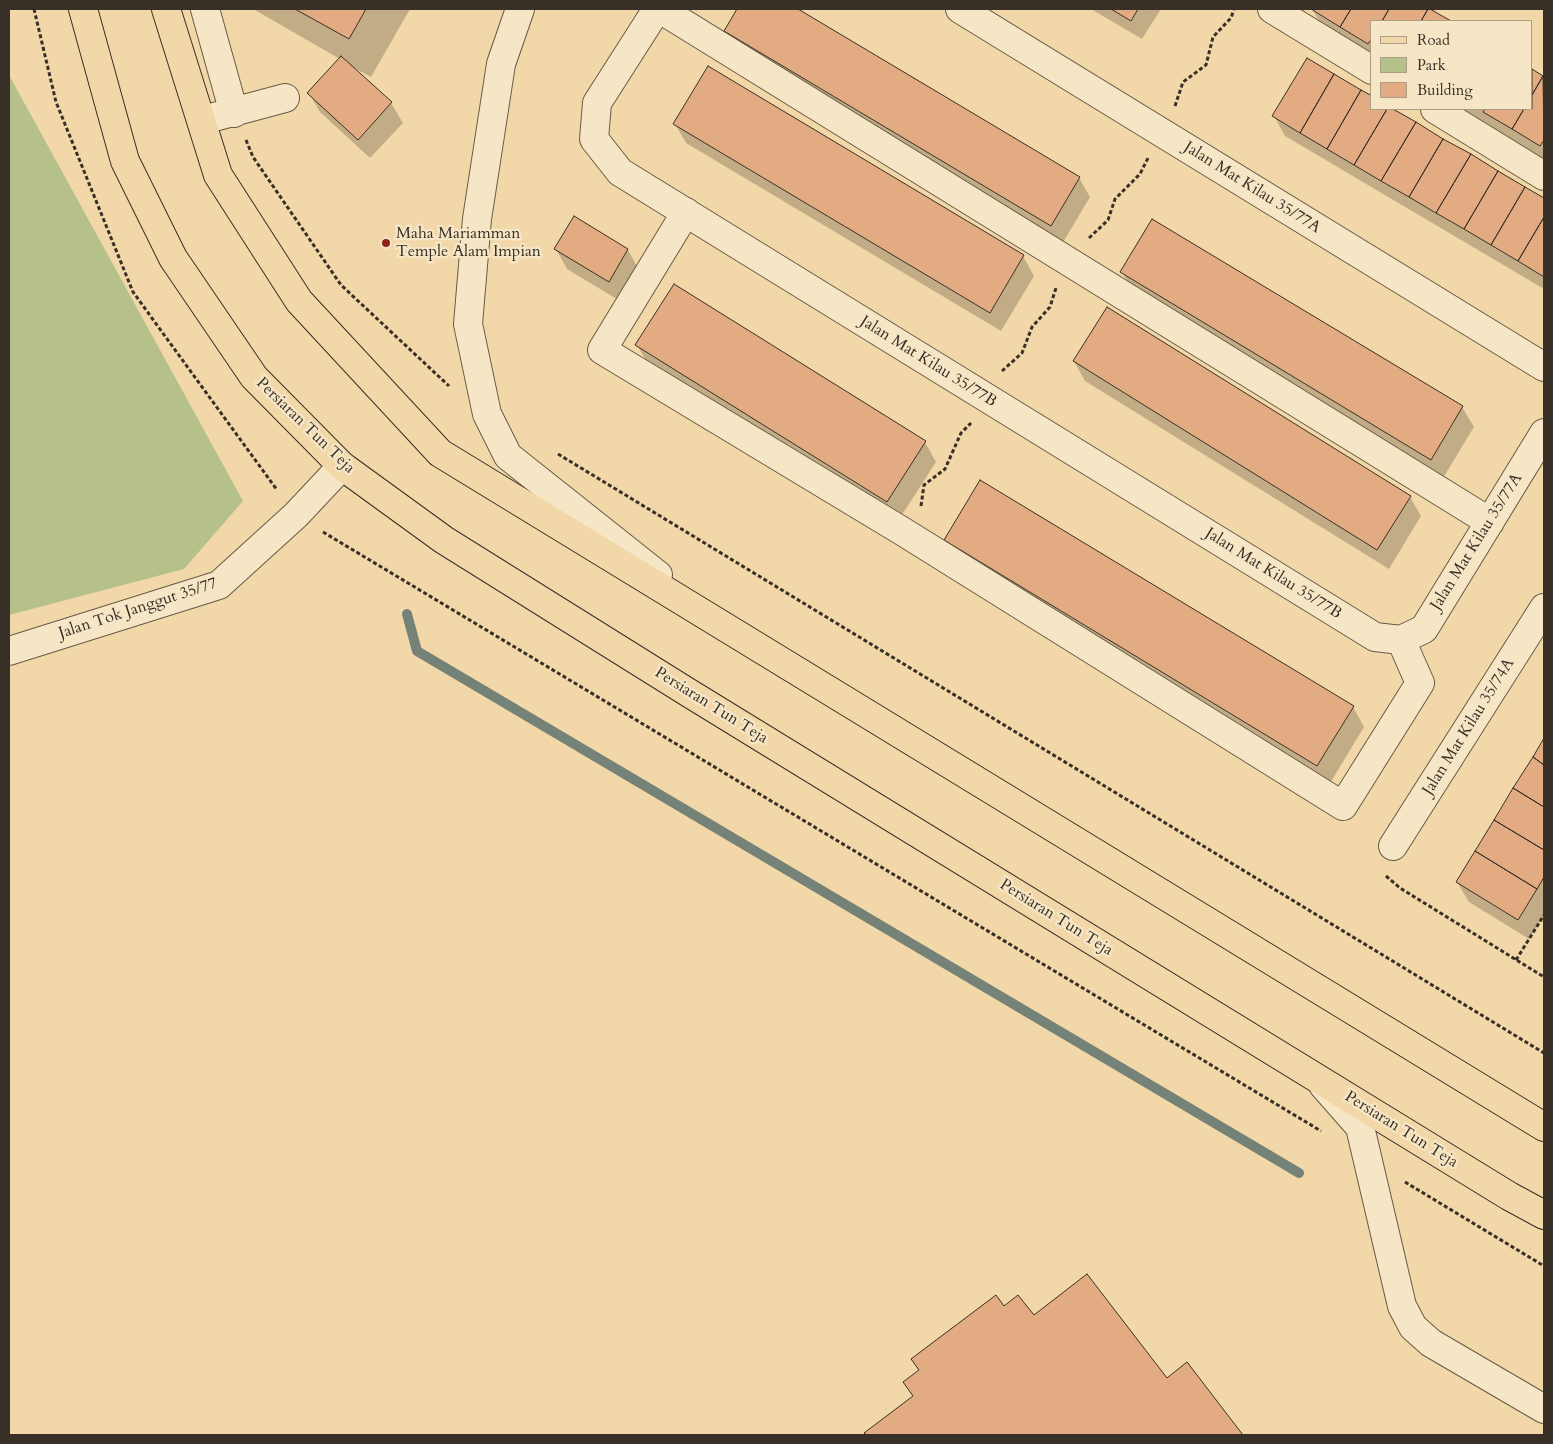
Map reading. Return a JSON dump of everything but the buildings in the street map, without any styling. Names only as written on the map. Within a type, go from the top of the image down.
[{"type":"main road","name":"Persiaran Tun Teja","points":[[83,9],[125,161],[173,258],[254,377],[342,466],[444,540],[1315,1077],[1509,1196],[1544,1215]]},
{"type":"main road","points":[[166,9],[203,120],[218,175],[299,301],[440,453],[1544,1127]]},
{"type":"street","points":[[205,9],[234,113]]},
{"type":"street","points":[[520,9],[501,64],[476,219],[468,324],[488,414],[508,456],[712,618]]},
{"type":"street","points":[[658,9],[1490,522]]},
{"type":"street","name":"Jalan Mat Kilau 35/77B","points":[[658,9],[597,103],[594,139],[620,172],[1374,637],[1401,640]]},
{"type":"street","name":"Jalan Mat Kilau 35/77A","points":[[960,9],[1544,367]]},
{"type":"street","points":[[1272,9],[1370,69]]},
{"type":"street","points":[[203,120],[285,98]]},
{"type":"street","points":[[1436,110],[1544,176]]},
{"type":"street","points":[[686,212],[602,350],[894,526],[1343,806],[1420,683],[1401,640]]},
{"type":"street","name":"Jalan Mat Kilau 35/77A","points":[[1401,640],[1424,629],[1544,433]]},
{"type":"street","name":"Jalan Tok Janggut 35/77","points":[[9,651],[219,585],[296,515],[342,466]]},
{"type":"street","name":"Jalan Mat Kilau 35/74A","points":[[1394,846],[1544,608]]},
{"type":"street","points":[[1315,1077],[1360,1127],[1402,1306],[1413,1327],[1431,1343],[1544,1409]]},
{"type":"path","points":[[34,9],[56,102],[133,292],[278,491]]},
{"type":"path","points":[[234,113],[253,157],[340,285],[450,387]]},
{"type":"path","points":[[554,451],[1544,1053]]},
{"type":"path","points":[[324,532],[1324,1134]]},
{"type":"path","points":[[1394,846],[1385,860],[1385,876],[1400,888],[1544,977]]},
{"type":"path","points":[[1516,960],[1544,914]]},
{"type":"path","points":[[1367,1159],[1544,1266]]},
{"type":"green space","points":[[9,75],[243,501],[184,569],[9,615]]},
{"type":"waterway","points":[[407,614],[417,651],[1299,1173]]},
{"type":"place","name":"Maha Mariamman Temple Alam Impian","points":[[386,243]]}]
